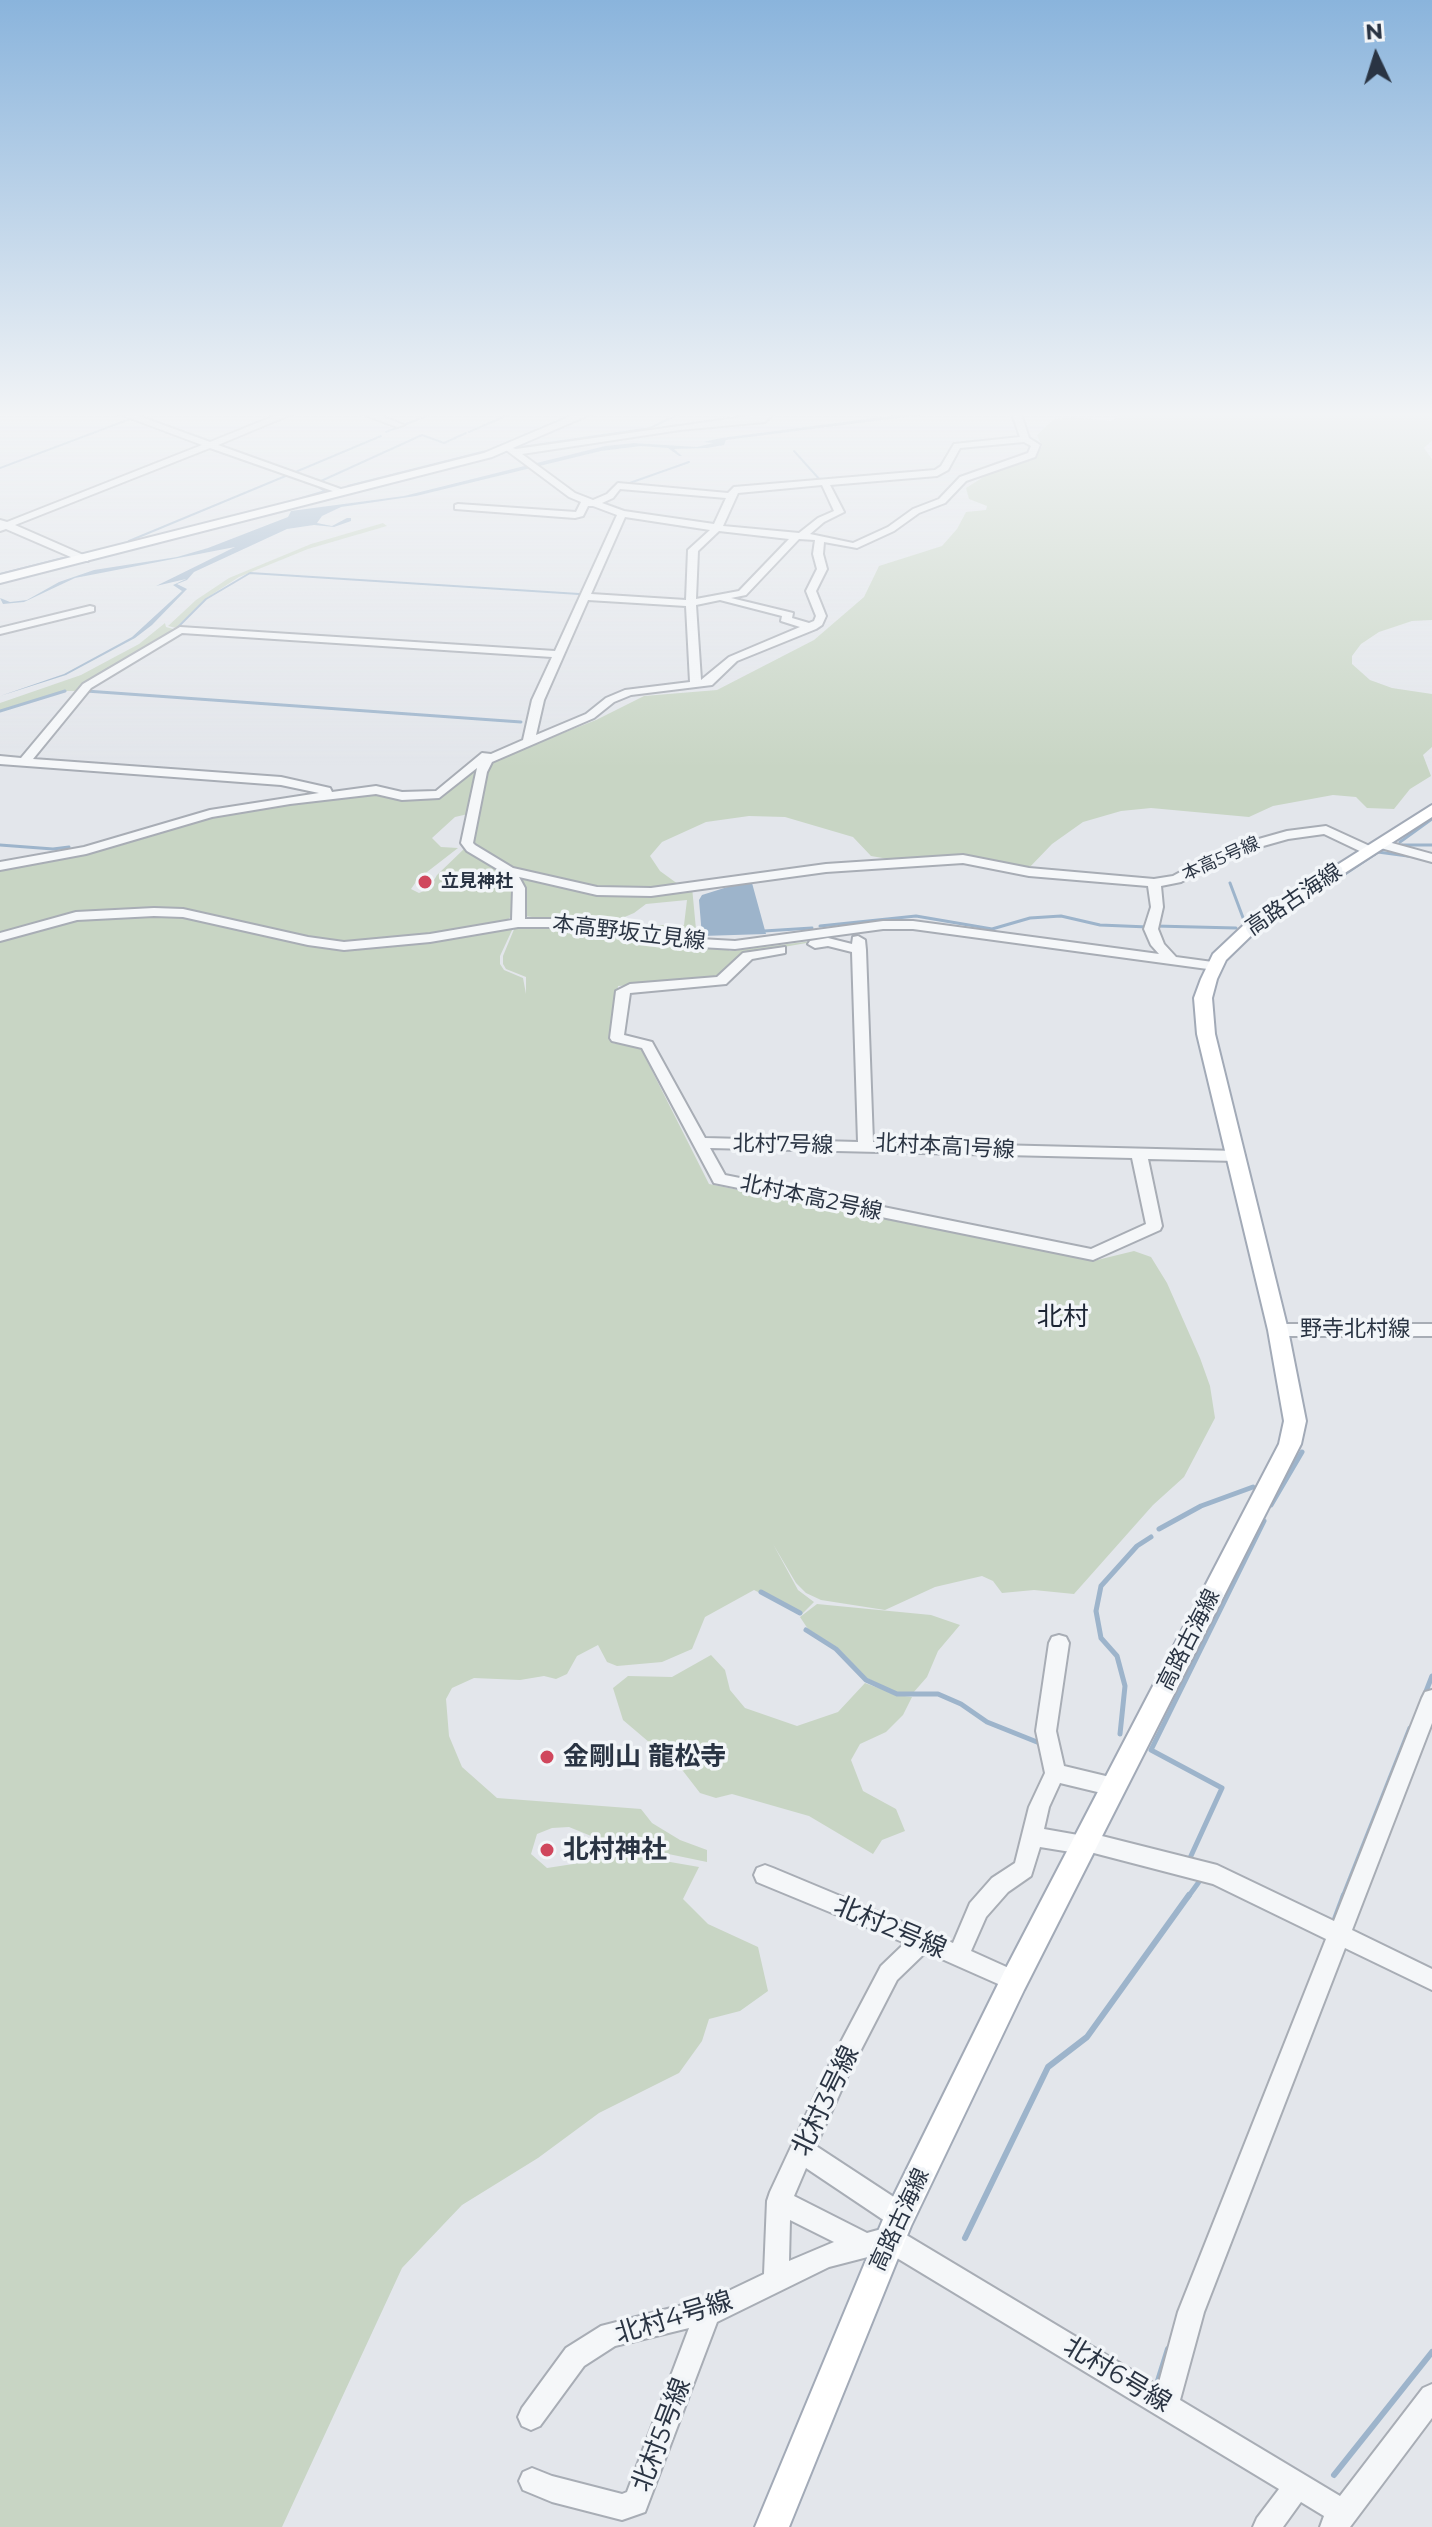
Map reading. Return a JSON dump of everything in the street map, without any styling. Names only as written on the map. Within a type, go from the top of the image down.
[{"type":"main road","points":[[0,579],[189,532]]},
{"type":"main road","name":"高路古海線","points":[[772,2527],[885,2233],[1290,1444],[1295,1421],[1278,1330],[1206,1034],[1203,998],[1215,966],[1234,941],[1253,925],[1432,810]]},
{"type":"street","points":[[19,532],[84,559]]},
{"type":"street","points":[[529,740],[538,700],[614,532]]},
{"type":"street","points":[[696,685],[691,603],[693,550],[713,532]]},
{"type":"street","points":[[752,532],[854,546],[885,532]]},
{"type":"street","points":[[584,597],[691,603],[742,593],[805,532]]},
{"type":"street","points":[[820,539],[818,554],[822,569],[811,591],[821,619],[812,627],[744,653],[733,659],[712,681],[629,692],[610,700],[590,716],[494,756],[484,765],[467,843],[471,848],[509,871],[567,886],[633,893],[826,868],[963,859],[1029,872],[1154,883]]},
{"type":"street","points":[[718,598],[789,615],[785,619],[812,627]]},
{"type":"street","points":[[0,631],[90,609]]},
{"type":"street","points":[[24,762],[87,686],[180,630],[557,654]]},
{"type":"street","points":[[0,866],[86,850],[210,814],[376,790],[402,796],[439,794],[484,756],[515,747]]},
{"type":"street","points":[[0,760],[281,781],[335,795]]},
{"type":"street","name":"本高5号線","points":[[1172,960],[1152,937],[1151,921],[1158,899],[1154,883],[1177,879],[1208,862],[1259,842],[1326,830],[1376,847],[1432,858]]},
{"type":"street","points":[[509,871],[519,888],[518,923]]},
{"type":"street","name":"本高野坂立見線","points":[[0,937],[76,916],[154,912],[183,913],[317,943],[344,946],[383,944],[518,923],[566,923],[700,943],[735,945],[913,925],[1215,966]]},
{"type":"street","name":"北村本高1号線","points":[[857,930],[866,1147],[1237,1156]]},
{"type":"street","name":"北村本高2号線","points":[[859,950],[828,942],[769,952],[748,956],[721,981],[623,991],[617,1038],[647,1045],[719,1179],[1093,1255],[1154,1226],[1139,1154]]},
{"type":"street","name":"北村7号線","points":[[700,1143],[866,1147]]},
{"type":"street","name":"野寺北村線","points":[[1278,1330],[1432,1330]]},
{"type":"street","points":[[958,1956],[978,1910],[1000,1885],[1024,1869],[1039,1807],[1055,1773],[1046,1731],[1059,1643]]},
{"type":"street","points":[[1166,2404],[1191,2312],[1432,1698]]},
{"type":"street","points":[[1055,1773],[1114,1787]]},
{"type":"street","points":[[1031,1836],[1085,1843],[1217,1875],[1432,1980]]},
{"type":"street","name":"北村2号線","points":[[765,1875],[1014,1981]]},
{"type":"street","name":"北村3号線","points":[[776,2281],[779,2201],[841,2065],[889,1973],[923,1940]]},
{"type":"street","points":[[802,2151],[885,2233]]},
{"type":"street","points":[[779,2201],[885,2233]]},
{"type":"street","name":"北村6号線","points":[[885,2233],[1298,2485],[1338,2520]]},
{"type":"street","name":"北村4号線","points":[[531,2417],[575,2357],[610,2335],[708,2311],[826,2256],[885,2233]]},
{"type":"street","name":"北村5号線","points":[[532,2481],[622,2507],[636,2503],[708,2311]]},
{"type":"street","points":[[1338,2520],[1432,2397]]},
{"type":"street","points":[[1266,2527],[1298,2485]]},
{"type":"green space","points":[[352,532],[367,532],[308,549],[239,577],[205,599],[176,628],[168,626],[196,600],[229,578],[311,544]]},
{"type":"green space","points":[[954,532],[1432,532],[1432,620],[1412,621],[1379,632],[1361,644],[1352,656],[1352,664],[1370,680],[1392,688],[1432,694],[1432,747],[1423,755],[1431,776],[1410,789],[1394,809],[1367,808],[1356,797],[1333,795],[1273,806],[1249,817],[1151,808],[1121,811],[1083,822],[1052,844],[1027,870],[982,860],[900,861],[871,856],[853,837],[785,817],[749,816],[706,822],[662,842],[650,856],[660,871],[682,887],[613,891],[515,872],[474,846],[473,831],[486,777],[494,760],[596,720],[644,696],[717,690],[814,640],[864,597],[879,566],[942,546]]},
{"type":"green space","points":[[165,623],[166,627],[177,630],[157,644],[114,665],[78,691],[63,691],[0,711],[0,703],[81,675],[139,644]]},
{"type":"green space","points":[[501,750],[492,754],[468,814],[455,817],[432,838],[441,847],[458,848],[418,879],[411,889],[419,893],[429,889],[437,875],[465,848],[500,869],[511,880],[494,880],[512,882],[514,914],[507,920],[449,933],[372,942],[328,942],[224,919],[94,911],[62,916],[0,933],[0,867],[211,815],[367,792],[442,794],[484,758],[492,753]]},
{"type":"green space","points":[[513,873],[597,892],[692,887],[697,940],[634,929],[643,925],[684,925],[687,900],[646,904],[634,913],[601,927],[525,916]]},
{"type":"green space","points":[[187,918],[332,950],[394,946],[513,928],[500,956],[500,964],[504,970],[523,978],[526,994],[526,977],[506,969],[503,964],[503,956],[515,927],[556,926],[687,945],[724,947],[730,951],[829,939],[744,954],[714,980],[618,986],[612,1043],[640,1047],[709,1184],[1093,1261],[1134,1251],[1151,1257],[1167,1283],[1200,1358],[1210,1386],[1215,1418],[1184,1477],[1153,1505],[1074,1594],[1034,1590],[1002,1593],[993,1581],[982,1576],[935,1587],[885,1610],[821,1600],[806,1593],[796,1583],[773,1544],[798,1590],[814,1602],[802,1614],[754,1590],[705,1617],[692,1649],[662,1662],[617,1666],[607,1662],[598,1645],[577,1656],[567,1674],[556,1679],[544,1676],[520,1680],[474,1678],[452,1688],[446,1699],[449,1736],[462,1767],[497,1798],[641,1809],[652,1823],[680,1840],[707,1850],[707,1862],[601,1840],[569,1827],[552,1828],[537,1834],[531,1854],[547,1868],[580,1863],[601,1850],[699,1867],[683,1899],[708,1924],[758,1947],[768,1991],[740,2011],[709,2019],[702,2041],[679,2073],[599,2113],[538,2158],[462,2205],[402,2268],[282,2527],[0,2527],[0,940],[72,920]]},
{"type":"green space","points":[[817,1604],[931,1615],[960,1625],[938,1651],[927,1677],[913,1693],[896,1692],[867,1678],[838,1648],[808,1629],[800,1617]]},
{"type":"green space","points":[[711,1655],[725,1670],[730,1690],[745,1708],[797,1726],[838,1712],[865,1683],[912,1697],[903,1715],[886,1732],[860,1744],[851,1760],[863,1791],[896,1809],[905,1831],[882,1840],[873,1854],[809,1816],[732,1794],[716,1798],[700,1793],[683,1771],[623,1720],[613,1688],[628,1676],[672,1677]]},
{"type":"water","points":[[249,532],[281,532],[194,572],[187,580],[177,584],[187,589],[135,638],[66,675],[0,696],[64,674],[132,637],[182,591],[173,585],[186,579],[156,586],[235,547],[75,578],[24,602],[3,604],[0,598],[10,602],[27,600],[59,582],[94,570],[177,557]]},
{"type":"water","points":[[752,883],[766,934],[702,936],[699,900],[702,895],[737,884]]},
{"type":"waterway","points":[[129,541],[151,532]]},
{"type":"waterway","points":[[0,574],[63,558]]},
{"type":"waterway","points":[[177,628],[206,599],[250,573],[579,594]]},
{"type":"waterway","points":[[104,671],[134,654]]},
{"type":"waterway","points":[[90,680],[108,669]]},
{"type":"waterway","points":[[0,711],[65,691]]},
{"type":"waterway","points":[[86,691],[521,722]]},
{"type":"waterway","points":[[1400,842],[1432,819]]},
{"type":"waterway","points":[[0,845],[53,849],[69,847]]},
{"type":"waterway","points":[[1402,845],[1432,845]]},
{"type":"waterway","points":[[1300,904],[1378,852],[1415,857]]},
{"type":"waterway","points":[[1230,883],[1245,923]]},
{"type":"waterway","points":[[1263,927],[1297,906]]},
{"type":"waterway","points":[[820,926],[916,916],[992,929],[1030,918],[1061,916],[1100,925],[1148,927]]},
{"type":"waterway","points":[[1155,926],[1236,928]]},
{"type":"waterway","points":[[764,931],[812,928]]},
{"type":"waterway","points":[[1271,1505],[1302,1452]]},
{"type":"waterway","points":[[1159,1529],[1201,1506],[1253,1487]]},
{"type":"waterway","points":[[1190,1858],[1222,1788],[1151,1750],[1264,1521]]},
{"type":"waterway","points":[[1120,1734],[1125,1686],[1117,1656],[1101,1638],[1096,1611],[1101,1586],[1137,1546],[1151,1537]]},
{"type":"waterway","points":[[761,1592],[800,1613]]},
{"type":"waterway","points":[[806,1630],[836,1649],[866,1680],[897,1694],[938,1694],[961,1704],[987,1722],[1042,1744]]},
{"type":"waterway","points":[[1425,1694],[1432,1676]]},
{"type":"waterway","points":[[1343,1897],[1410,1728]]},
{"type":"waterway","points":[[1188,1897],[1201,1879]]},
{"type":"waterway","points":[[965,2238],[1048,2067],[1087,2037],[1189,1895]]},
{"type":"waterway","points":[[1335,1919],[1344,1895]]},
{"type":"waterway","points":[[1158,2381],[1168,2349]]},
{"type":"waterway","points":[[1334,2475],[1432,2352]]},
{"type":"place","name":"立見神社","points":[[425,882]]},
{"type":"place","name":"金剛山 龍松寺","points":[[547,1757]]},
{"type":"place","name":"北村神社","points":[[547,1850]]},
{"type":"district","name":"北村","points":[[1063,1317]]}]
